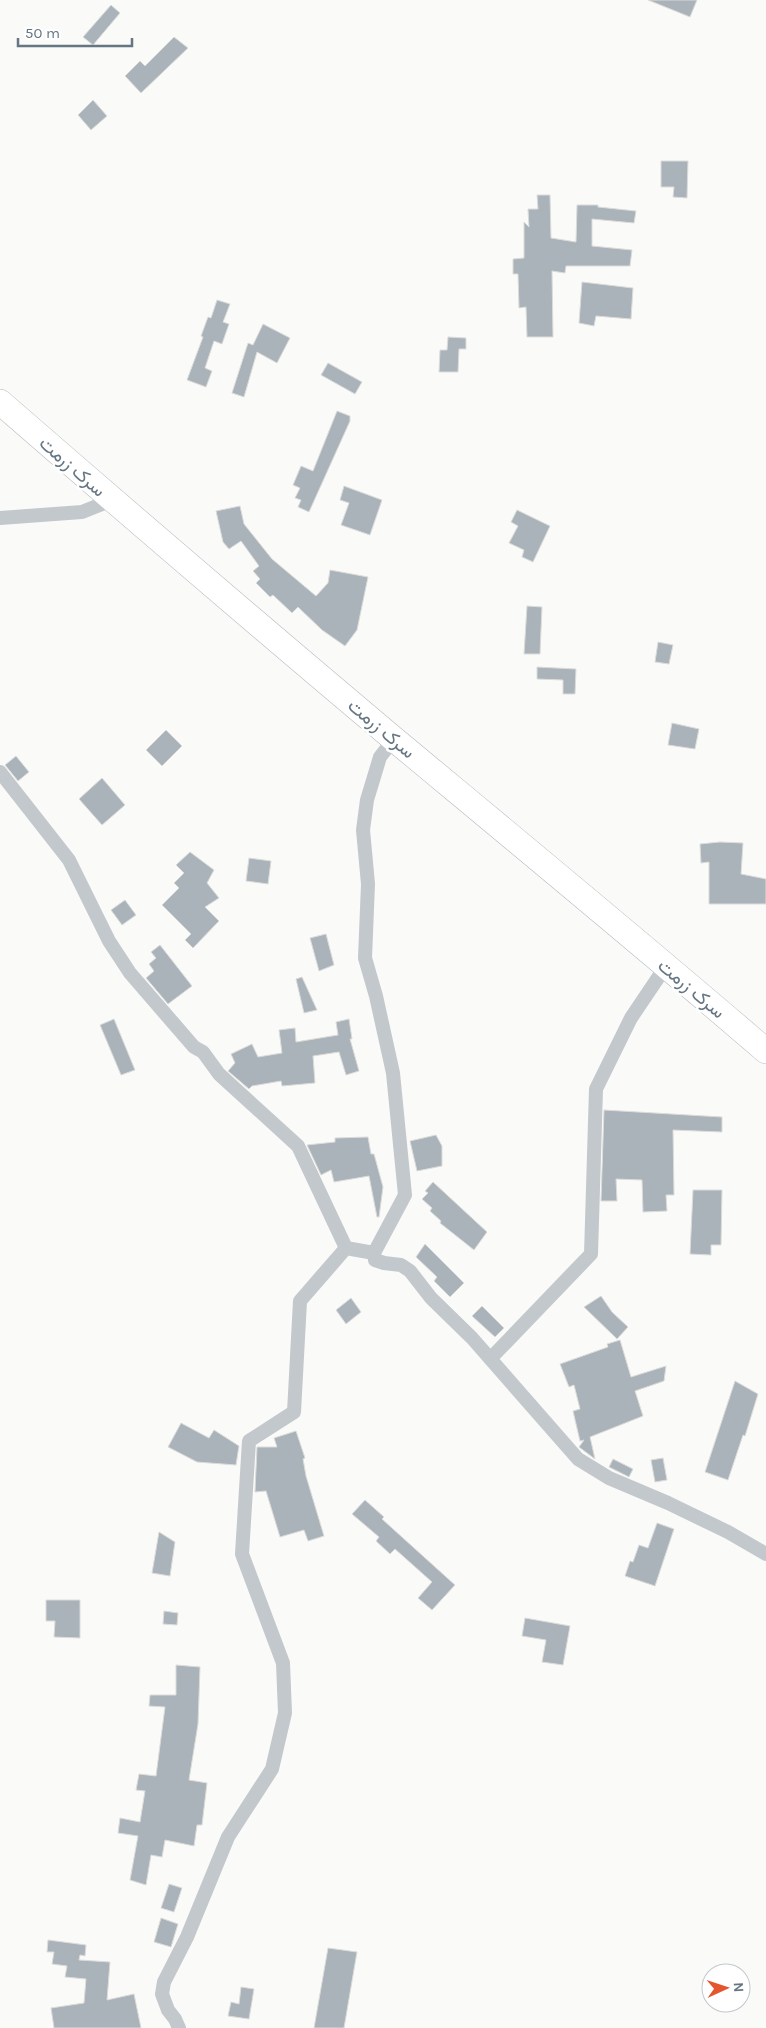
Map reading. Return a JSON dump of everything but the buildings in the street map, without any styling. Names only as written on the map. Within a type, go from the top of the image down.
[{"type":"highway","name":"سرک زرمت","points":[[0,402],[112,500],[394,739],[766,1051]]},
{"type":"street","points":[[0,518],[82,512],[112,500]]},
{"type":"street","points":[[394,739],[380,757],[367,800],[363,830],[368,884],[365,958],[376,996],[393,1073],[405,1195],[374,1253],[375,1260],[401,1265],[410,1272],[431,1298],[491,1358],[578,1459],[609,1478],[668,1503],[728,1532],[766,1554]]},
{"type":"street","points":[[0,772],[69,860],[109,941],[130,973],[194,1047],[203,1052],[219,1074],[298,1146],[346,1248]]},
{"type":"street","points":[[491,1358],[590,1254],[596,1090],[631,1018],[666,966]]},
{"type":"street","points":[[346,1248],[374,1253]]},
{"type":"street","points":[[179,2028],[168,2010],[162,1994],[164,1982],[188,1937],[228,1837],[272,1769],[285,1713],[284,1663],[242,1554],[249,1441],[294,1412],[300,1301],[346,1248]]}]
